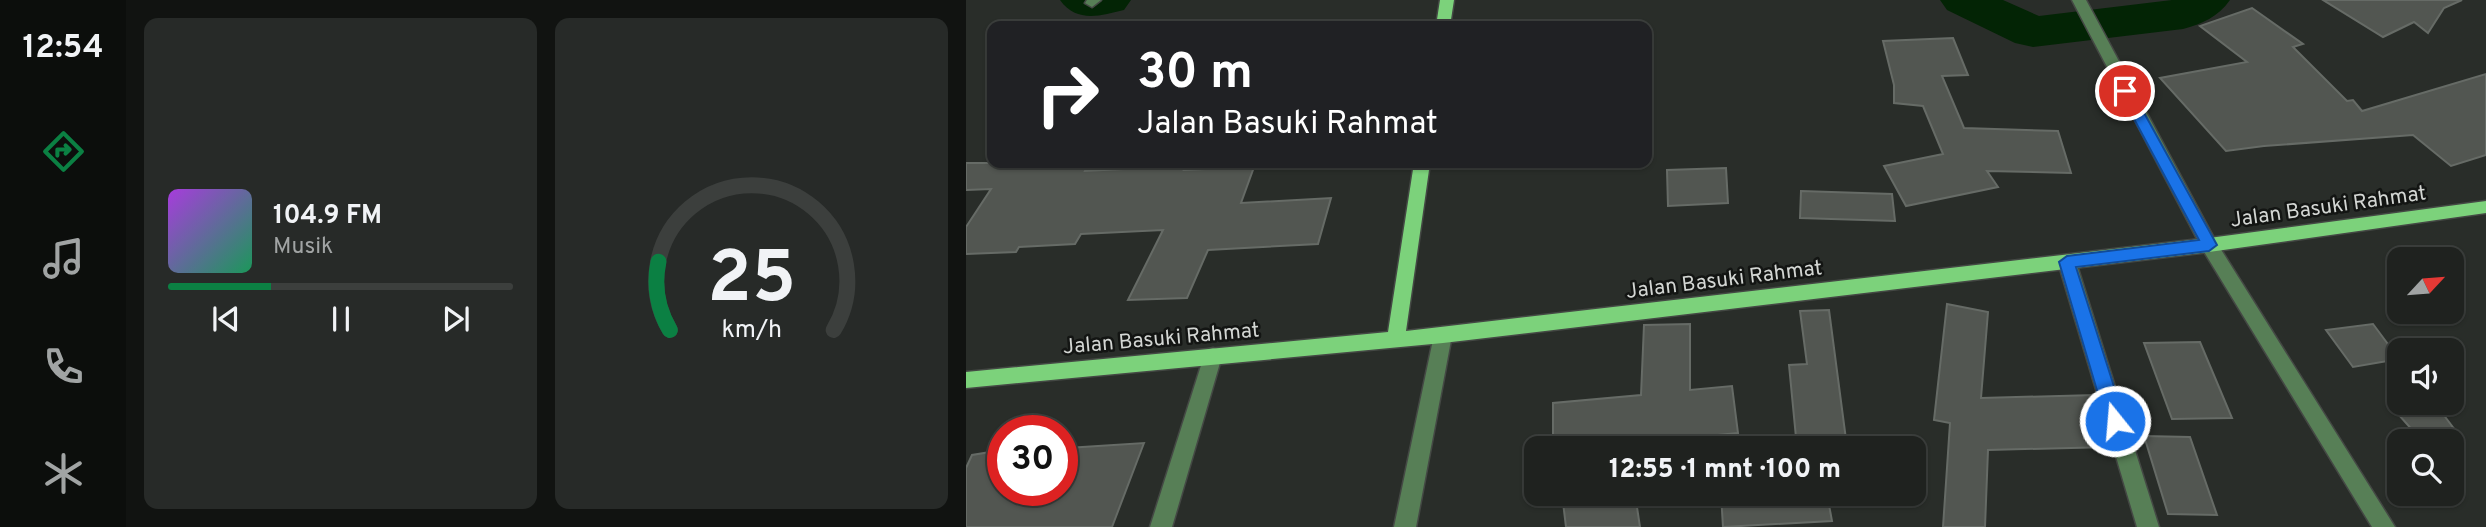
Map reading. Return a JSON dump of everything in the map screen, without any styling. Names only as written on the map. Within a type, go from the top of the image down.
[{"type":"main road","points":[[1444,21],[1447,0]]},
{"type":"main road","points":[[1396,338],[1422,168]]},
{"type":"main road","name":"Jalan Basuki Rahmat","points":[[966,380],[1443,335],[2209,245],[2486,207]]},
{"type":"street","points":[[2079,0],[2113,69],[2209,245],[2384,527]]},
{"type":"street","points":[[2067,262],[2148,527]]},
{"type":"street","points":[[1405,527],[1443,335]]},
{"type":"street","points":[[1161,527],[1213,356]]},
{"type":"building","points":[[2323,0],[2462,0],[2444,8],[2428,33],[2414,22],[2383,37]]},
{"type":"building","points":[[2252,8],[2303,44],[2293,47],[2347,101],[2353,100],[2362,111],[2486,74],[2486,155],[2451,166],[2413,135],[2226,151],[2160,78],[2247,62],[2200,26]]},
{"type":"building","points":[[1953,38],[1968,75],[1942,76],[1964,128],[2058,131],[2071,173],[1987,171],[1998,187],[1906,206],[1884,166],[1943,154],[1923,106],[1894,103],[1894,85],[1883,41]]},
{"type":"building","points":[[966,163],[987,163],[987,168],[1086,168],[1085,171],[1254,168],[1241,203],[1331,198],[1318,244],[1208,250],[1187,298],[1128,300],[1163,230],[1081,234],[1075,244],[1019,247],[1016,252],[966,254],[966,227],[991,189],[966,190]]},
{"type":"building","points":[[1726,168],[1728,203],[1668,206],[1667,170]]},
{"type":"building","points":[[1801,191],[1892,194],[1895,221],[1800,218]]},
{"type":"building","points":[[1947,304],[1988,312],[1981,398],[2095,395],[2110,447],[1988,450],[1985,527],[1943,527],[1950,423],[1934,420]]},
{"type":"building","points":[[1829,310],[1846,436],[1796,436],[1789,365],[1807,364],[1800,311]]},
{"type":"building","points":[[1690,324],[1690,390],[1732,386],[1738,433],[1707,436],[1553,436],[1553,403],[1641,395],[1644,325]]},
{"type":"building","points":[[2373,324],[2387,343],[2387,361],[2353,367],[2326,330]]},
{"type":"building","points":[[2200,342],[2232,418],[2172,419],[2144,343]]},
{"type":"building","points":[[2399,415],[2444,415],[2454,429],[2411,429]]},
{"type":"building","points":[[2144,436],[2190,437],[2217,515],[2168,514]]},
{"type":"building","points":[[1144,443],[1112,527],[966,527],[966,468],[972,455],[987,453],[987,506],[1078,506],[1078,447]]},
{"type":"building","points":[[1563,506],[1637,506],[1640,527],[1566,527]]},
{"type":"building","points":[[1722,506],[1829,506],[1832,521],[1723,527]]},
{"type":"waterway","points":[[1084,0],[1092,3],[1107,0]]},
{"type":"waterway","points":[[1964,0],[2033,32],[2183,14],[2206,0]]},
{"type":"route","points":[[2115,421],[2067,262],[2209,245],[2125,91]]}]
